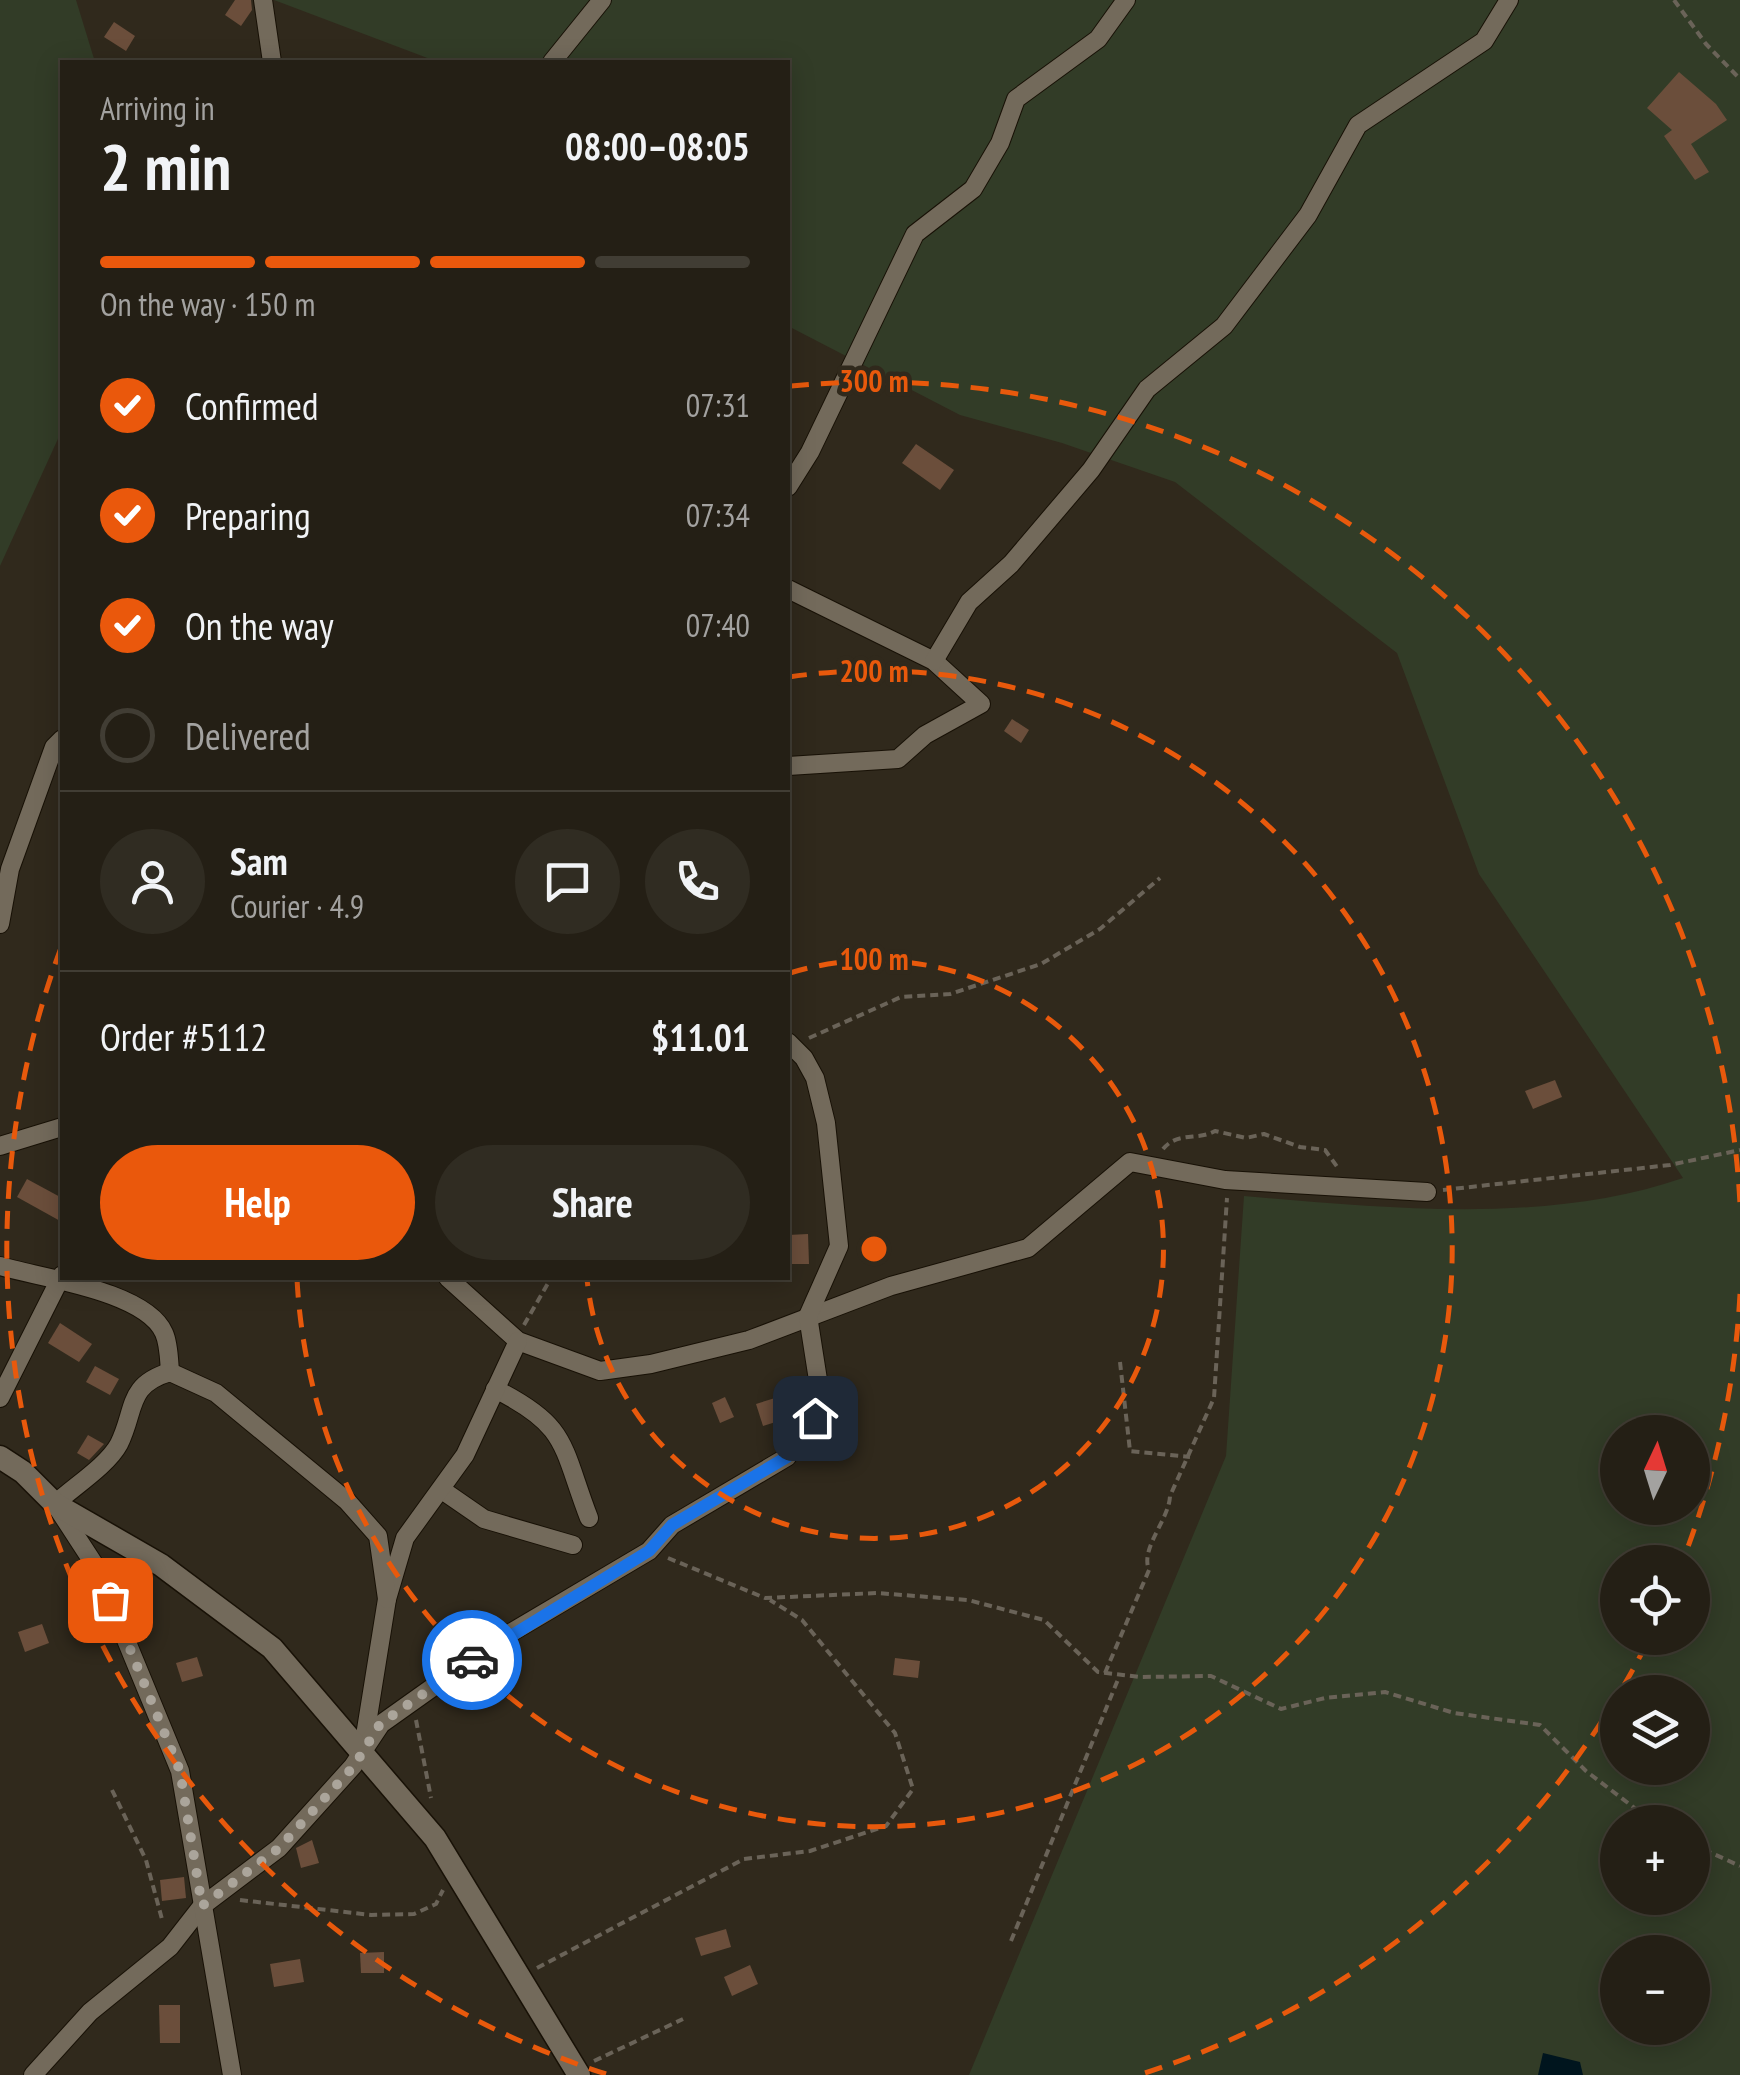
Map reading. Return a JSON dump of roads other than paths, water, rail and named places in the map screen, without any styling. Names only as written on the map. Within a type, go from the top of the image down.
[{"type":"street","points":[[263,0],[272,60]]},
{"type":"street","points":[[554,60],[602,0]]},
{"type":"street","points":[[790,484],[810,452],[914,234],[973,189],[1000,144],[1016,99],[1098,39],[1126,0]]},
{"type":"street","points":[[934,661],[969,602],[1011,564],[1091,470],[1148,388],[1224,326],[1308,214],[1358,125],[1484,42],[1509,0]]},
{"type":"street","points":[[790,590],[934,661],[981,704],[925,734],[898,759],[790,766]]},
{"type":"street","points":[[0,924],[10,869],[54,747],[60,741]]},
{"type":"street","points":[[32,2075],[90,2012],[170,1947],[202,1906],[221,1896],[279,1848],[362,1752],[380,1724],[502,1638],[649,1551],[672,1525],[787,1457],[815,1418],[818,1380],[808,1316],[839,1246],[823,1108],[815,1078],[790,1045]]},
{"type":"street","points":[[0,1146],[60,1128]]},
{"type":"street","points":[[450,1280],[518,1341],[600,1371],[651,1364],[749,1340],[891,1286],[1028,1248],[1130,1162],[1234,1181],[1427,1192]]},
{"type":"street","points":[[0,1266],[60,1279],[0,1398]]},
{"type":"street","points":[[63,1280],[148,1312],[164,1333],[170,1372]]},
{"type":"street","points":[[362,1752],[377,1685],[387,1599],[406,1538],[465,1455],[518,1341]]},
{"type":"street","points":[[55,1504],[118,1446],[128,1406],[150,1378],[170,1372],[216,1392],[347,1501],[378,1536],[387,1599]]},
{"type":"street","points":[[495,1389],[534,1409],[554,1425],[590,1518]]},
{"type":"street","points":[[0,1457],[23,1472],[55,1504],[96,1567],[180,1771],[232,2075]]},
{"type":"street","points":[[442,1490],[484,1518],[573,1545]]},
{"type":"street","points":[[55,1504],[161,1564],[272,1648],[434,1838],[518,1973],[585,2069]]},
{"type":"water","points":[[1543,2053],[1580,2062],[1583,2075],[1538,2075]]}]
